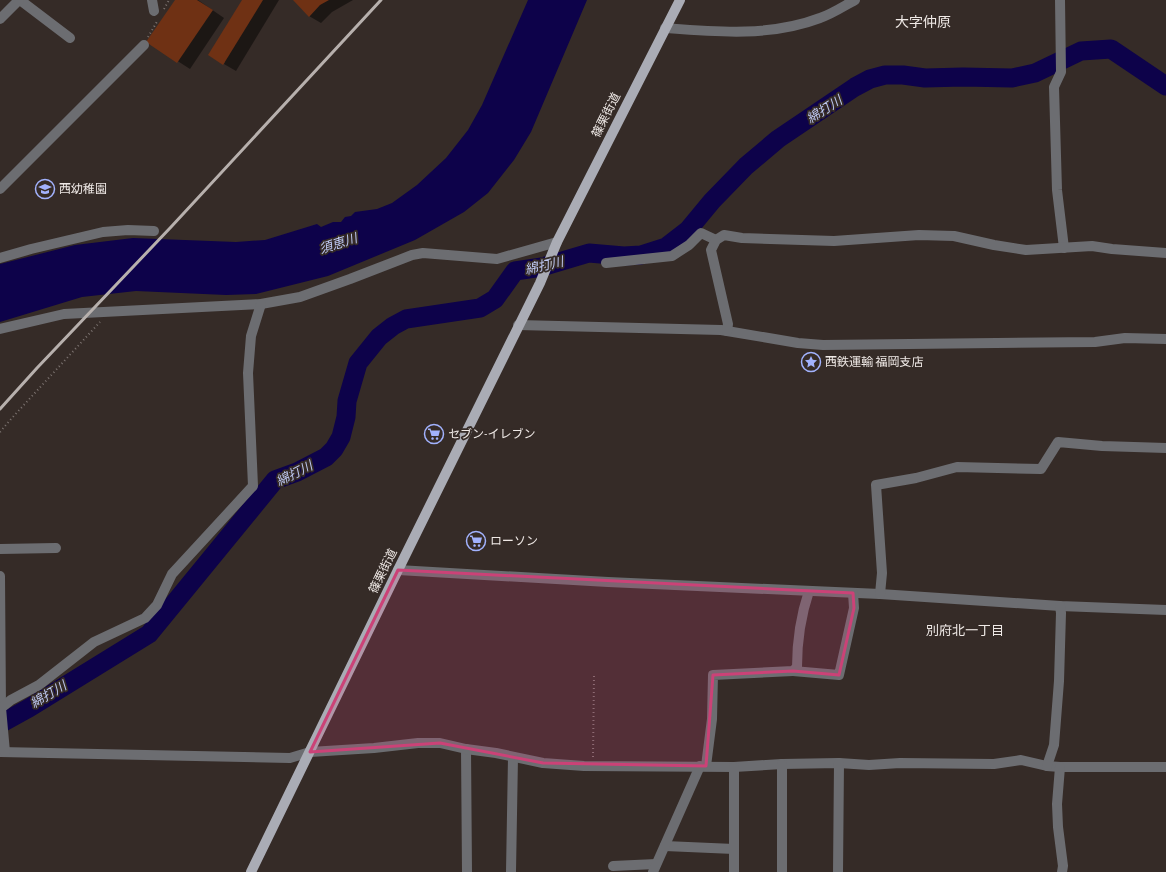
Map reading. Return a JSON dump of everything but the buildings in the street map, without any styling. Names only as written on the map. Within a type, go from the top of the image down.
[{"type":"main road","name":"篠栗街道","points":[[251,872],[518,325],[540,283],[557,242],[680,0]]},
{"type":"street","points":[[0,19],[19,0],[70,38]]},
{"type":"street","points":[[152,0],[158,14]]},
{"type":"street","points":[[665,28],[716,32],[775,30],[821,18],[855,0]]},
{"type":"street","points":[[1060,0],[1061,72],[1054,87],[1058,190],[1064,248]]},
{"type":"street","points":[[0,189],[144,45]]},
{"type":"street","points":[[0,258],[103,232],[128,230],[154,231]]},
{"type":"street","points":[[606,264],[672,256],[689,246],[701,233],[716,240]]},
{"type":"street","points":[[727,331],[728,324],[711,250],[716,240],[724,235],[742,238],[834,241],[919,235],[954,236],[1026,250],[1092,246],[1166,253]]},
{"type":"street","points":[[0,329],[64,314],[261,304],[300,297],[412,255],[423,253],[497,259],[557,242]]},
{"type":"street","points":[[2,712],[11,700],[38,684],[94,642],[145,618],[157,605],[172,574],[253,486],[248,373],[251,336],[261,304]]},
{"type":"street","points":[[518,325],[678,328],[727,331],[798,343],[823,345],[1094,342],[1125,338],[1166,339]]},
{"type":"street","points":[[880,594],[882,573],[876,486],[957,467],[1041,469],[1058,442],[1102,446],[1166,448]]},
{"type":"street","points":[[0,549],[56,548]]},
{"type":"street","points":[[398,570],[616,583],[880,594],[1060,606],[1166,610]]},
{"type":"street","points":[[0,576],[3,752],[290,758],[310,752],[374,748],[418,743],[440,743],[543,763],[593,766],[734,767],[839,763],[869,765],[900,763],[994,764],[1021,760],[1047,766],[1060,767],[1166,767]]},
{"type":"street","points":[[793,671],[797,667],[797,645],[809,591]]},
{"type":"street","points":[[613,866],[655,868],[703,766],[712,719],[713,675],[793,671],[839,675],[854,608],[853,593]]},
{"type":"street","points":[[1047,766],[1054,745],[1060,674],[1060,606]]},
{"type":"street","points":[[466,749],[467,872]]},
{"type":"street","points":[[511,872],[513,757]]},
{"type":"street","points":[[838,872],[839,763]]},
{"type":"street","points":[[782,764],[782,872]]},
{"type":"street","points":[[734,767],[734,872]]},
{"type":"street","points":[[1060,767],[1057,804],[1058,827],[1063,866],[1062,872]]},
{"type":"street","points":[[665,846],[734,849]]},
{"type":"path","points":[[144,45],[158,14],[169,0]]},
{"type":"path","points":[[0,432],[10,419],[109,312]]},
{"type":"path","points":[[593,766],[594,675]]},
{"type":"highlighted area","points":[[398,570],[853,593],[854,608],[839,675],[793,671],[713,675],[706,766],[543,763],[440,743],[310,752]]},
{"type":"water","name":"須恵川","points":[[528,0],[587,0],[531,132],[514,160],[488,193],[464,212],[415,240],[328,276],[256,294],[226,295],[136,291],[82,297],[0,322],[0,264],[75,245],[133,238],[236,242],[265,240],[317,224],[321,227],[333,222],[341,222],[345,217],[351,216],[355,212],[377,209],[392,203],[417,185],[446,158],[468,130],[482,105]]},
{"type":"waterway","name":"綿打川","points":[[0,724],[29,708],[149,634],[275,480],[297,472],[326,457],[334,449],[341,437],[346,417],[347,401],[358,363],[379,337],[393,326],[406,319],[480,308],[495,299],[515,271],[542,267],[589,253],[624,256],[641,255],[666,247],[688,230],[712,201],[746,166],[778,139],[855,87],[870,79],[885,75],[903,75],[925,78],[1012,78],[1035,73],[1081,51],[1111,49],[1166,86]]},
{"type":"railway","points":[[0,409],[381,0]]},
{"type":"place","name":"西幼稚園","points":[[45,189]]},
{"type":"place","name":"西鉄運輸 福岡支店","points":[[811,362]]},
{"type":"place","name":"セブン-イレブン","points":[[434,434]]},
{"type":"place","name":"ローソン","points":[[476,541]]},
{"type":"district","name":"大字仲原","points":[[923,22]]},
{"type":"district","name":"別府北一丁目","points":[[965,630]]}]
